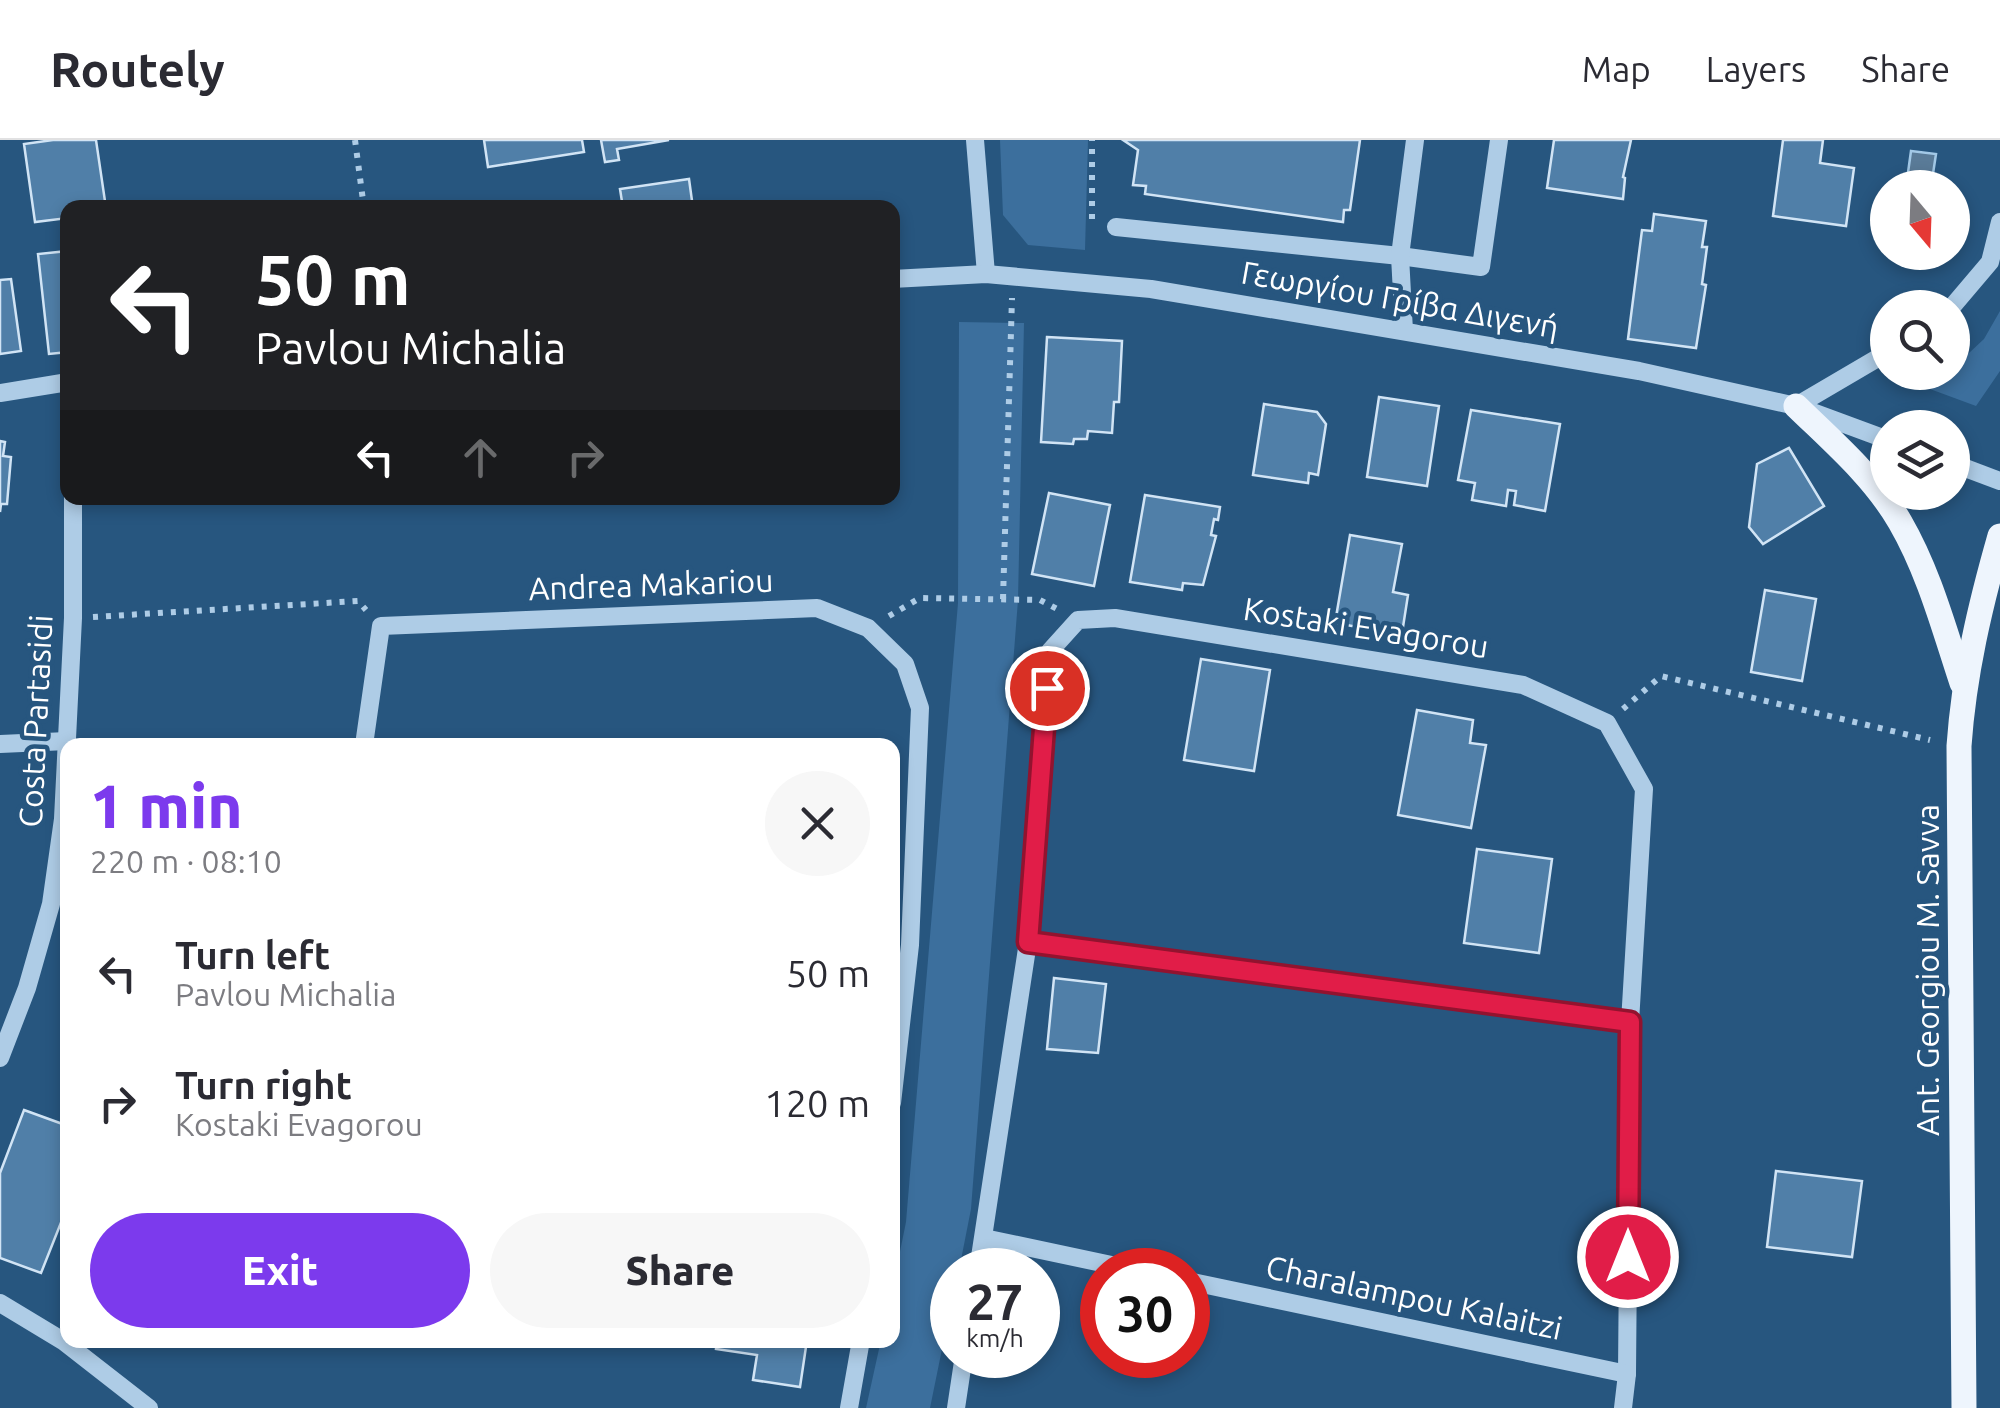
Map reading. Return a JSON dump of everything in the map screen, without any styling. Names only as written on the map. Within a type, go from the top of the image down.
[{"type":"main road","points":[[1796,406],[1860,468],[1900,521],[1932,590],[1963,688]]},
{"type":"main road","name":"Ant. Georgiou M. Savva","points":[[1964,1408],[1959,746],[1963,688],[2000,536]]},
{"type":"street","points":[[976,140],[986,274]]},
{"type":"street","points":[[1404,331],[1400,256],[1415,140]]},
{"type":"street","points":[[1116,227],[1482,267],[1499,140]]},
{"type":"street","points":[[1966,290],[1990,262],[2000,222]]},
{"type":"street","name":"Γεωργίου Γρίβα Διγενή","points":[[900,278],[986,274],[1151,288],[1639,370],[1796,406],[1870,433]]},
{"type":"street","points":[[1796,406],[1870,363]]},
{"type":"street","points":[[0,393],[60,383]]},
{"type":"street","points":[[1970,470],[2000,481]]},
{"type":"street","name":"Costa Partasidi","points":[[68,738],[73,505]]},
{"type":"street","name":"Andrea Makariou","points":[[381,626],[817,608],[868,628],[905,664],[920,708],[901,944]]},
{"type":"street","name":"Kostaki Evagorou","points":[[1078,620],[1115,618],[1522,684],[1607,723]]},
{"type":"street","points":[[982,1248],[1028,942],[1050,651],[1078,620]]},
{"type":"street","points":[[365,738],[381,626]]},
{"type":"street","points":[[1607,723],[1644,789],[1630,1022],[1627,1374],[1622,1408]]},
{"type":"street","points":[[0,744],[60,740]]},
{"type":"street","name":"Costa Partasidi","points":[[0,1058],[27,988],[51,904],[60,834]]},
{"type":"street","points":[[1028,942],[1630,1022]]},
{"type":"street","points":[[984,1238],[1080,1258]]},
{"type":"street","name":"Charalampou Kalaitzi","points":[[1210,1286],[1627,1374]]},
{"type":"street","points":[[0,1303],[60,1339]]},
{"type":"street","points":[[72,1348],[149,1408]]},
{"type":"street","points":[[849,1408],[860,1348]]},
{"type":"street","points":[[956,1408],[961,1378]]},
{"type":"path","points":[[355,140],[363,200]]},
{"type":"path","points":[[1003,599],[1013,276]]},
{"type":"path","points":[[868,628],[920,598],[1040,600],[1078,620]]},
{"type":"path","points":[[73,618],[358,601],[381,626]]},
{"type":"path","points":[[1607,723],[1661,676],[1959,746]]},
{"type":"shaded area","points":[[1000,140],[1088,140],[1085,250],[1028,245],[1003,215]]},
{"type":"shaded area","points":[[1911,151],[1936,154],[1934,170],[1908,170]]},
{"type":"shaded area","points":[[2000,311],[2000,371],[1976,406],[1933,390],[1970,390],[1970,352],[1984,339]]},
{"type":"shaded area","points":[[959,322],[1024,323],[1018,600],[971,1209],[963,1248],[930,1248],[930,1378],[936,1378],[930,1408],[866,1408],[879,1348],[900,1348],[900,1252],[906,1222],[958,603]]},
{"type":"building","points":[[96,140],[105,200],[60,200],[60,219],[35,222],[24,144]]},
{"type":"building","points":[[484,140],[582,140],[584,152],[488,167]]},
{"type":"building","points":[[601,140],[669,140],[617,149],[619,160],[605,162]]},
{"type":"building","points":[[1123,140],[1360,140],[1350,210],[1344,210],[1343,222],[1145,194],[1146,186],[1133,185],[1138,150]]},
{"type":"building","points":[[1554,140],[1631,140],[1623,199],[1547,188]]},
{"type":"building","points":[[1783,140],[1823,140],[1820,163],[1854,168],[1846,226],[1773,216]]},
{"type":"building","points":[[689,179],[692,200],[622,200],[620,189]]},
{"type":"building","points":[[1654,214],[1706,221],[1702,284],[1706,285],[1696,348],[1628,339],[1642,230],[1652,231]]},
{"type":"building","points":[[60,252],[60,353],[49,354],[38,254]]},
{"type":"building","points":[[11,279],[21,351],[0,354],[0,280]]},
{"type":"building","points":[[1047,337],[1122,341],[1119,402],[1114,402],[1112,433],[1088,431],[1087,439],[1074,439],[1073,444],[1041,442]]},
{"type":"building","points":[[1379,397],[1439,406],[1427,486],[1367,477]]},
{"type":"building","points":[[1264,404],[1317,412],[1326,424],[1318,475],[1309,473],[1308,483],[1253,475]]},
{"type":"building","points":[[1471,410],[1560,424],[1545,511],[1514,505],[1516,491],[1508,490],[1506,506],[1472,500],[1475,483],[1458,480]]},
{"type":"building","points":[[0,441],[5,442],[3,456],[11,457],[7,504],[1,504],[0,512]]},
{"type":"building","points":[[1789,448],[1824,506],[1763,544],[1749,527],[1757,464]]},
{"type":"building","points":[[1049,493],[1110,505],[1094,586],[1032,574]]},
{"type":"building","points":[[1145,495],[1220,507],[1218,520],[1214,519],[1211,535],[1216,536],[1203,585],[1183,583],[1182,590],[1130,582]]},
{"type":"building","points":[[1350,535],[1402,544],[1393,592],[1408,595],[1403,627],[1388,624],[1386,632],[1335,623]]},
{"type":"building","points":[[1765,590],[1816,599],[1802,681],[1751,672]]},
{"type":"building","points":[[1201,659],[1270,670],[1254,771],[1184,760]]},
{"type":"building","points":[[1417,710],[1473,720],[1470,743],[1486,745],[1471,828],[1398,815]]},
{"type":"building","points":[[1477,849],[1552,859],[1539,953],[1464,943]]},
{"type":"building","points":[[1054,978],[1106,984],[1098,1053],[1047,1049]]},
{"type":"building","points":[[24,1110],[60,1123],[60,1225],[41,1273],[0,1258],[0,1173]]},
{"type":"building","points":[[1776,1171],[1862,1181],[1852,1257],[1767,1247]]},
{"type":"building","points":[[806,1348],[800,1387],[753,1380],[757,1355],[716,1349]]},
{"type":"route","points":[[1047,688],[1028,942],[1630,1022],[1628,1257]]}]
